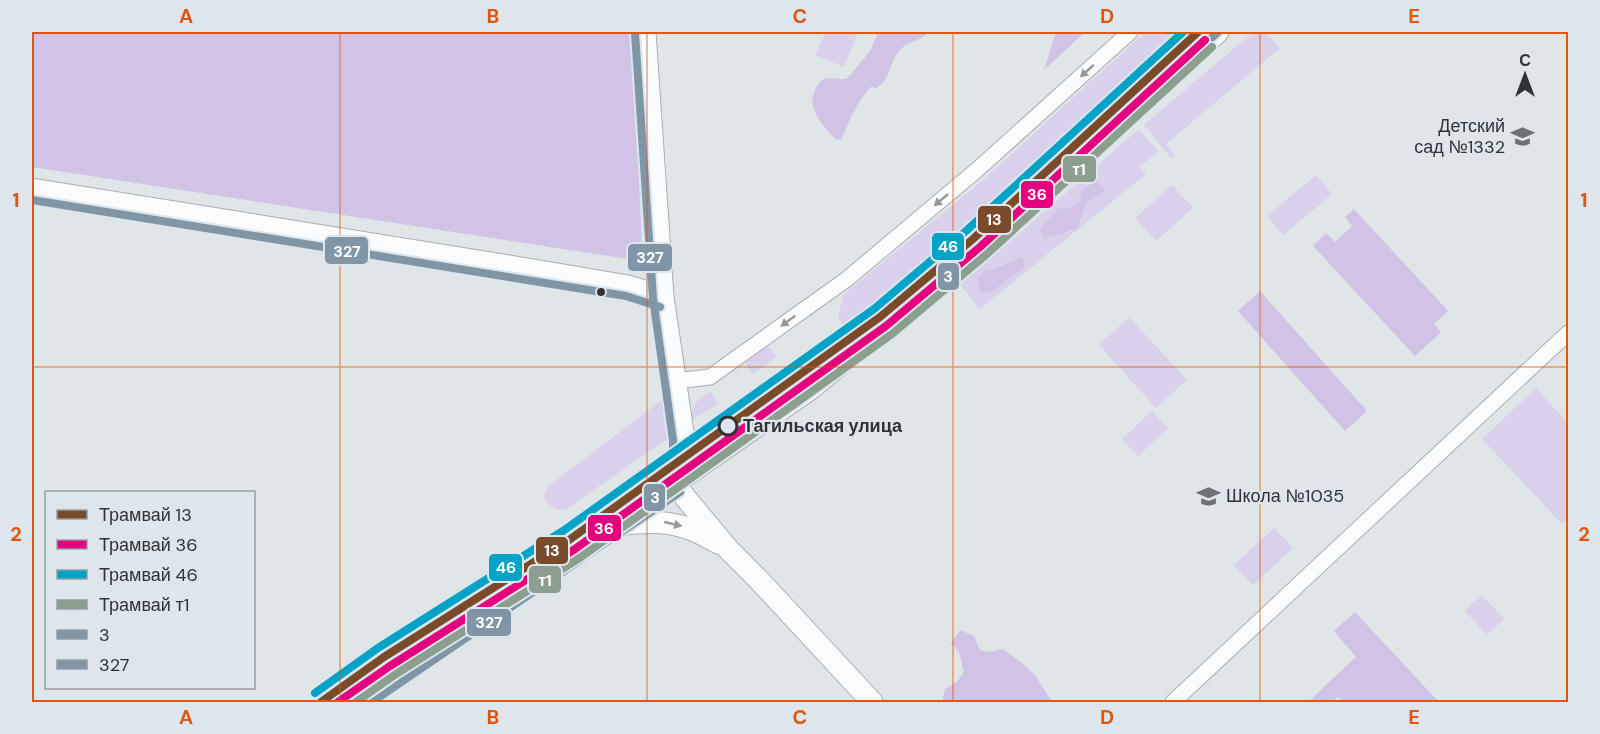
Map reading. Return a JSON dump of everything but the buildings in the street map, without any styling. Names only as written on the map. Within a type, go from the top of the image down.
[{"type":"street","points":[[645,32],[663,297],[684,439],[684,454],[674,483]]},
{"type":"street","points":[[675,381],[710,377],[847,279],[978,169],[1130,32]]},
{"type":"street","points":[[354,702],[615,525],[808,390],[945,279],[1218,32]]},
{"type":"street","points":[[32,189],[540,271],[627,286],[663,297]]},
{"type":"street","points":[[1173,702],[1569,333]]},
{"type":"street","points":[[674,483],[729,550],[872,702]]},
{"type":"street","points":[[615,525],[662,522],[681,526],[701,533],[729,550]]},
{"type":"shaded area","points":[[32,32],[633,32],[642,252],[635,260],[32,167]]},
{"type":"shaded area","points":[[826,32],[858,32],[844,67],[815,55]]},
{"type":"shaded area","points":[[878,32],[936,33],[928,33],[902,48],[880,85],[875,89],[872,86],[862,98],[841,140],[835,139],[814,110],[815,90],[824,79],[847,78],[870,51]]},
{"type":"shaded area","points":[[1056,32],[1085,32],[1044,70]]},
{"type":"shaded area","points":[[1145,32],[1181,32],[889,294],[845,327],[838,318],[843,295],[983,180]]},
{"type":"shaded area","points":[[1253,32],[1265,32],[1280,48],[1166,144],[1175,155],[1171,158],[1144,125]]},
{"type":"shaded area","points":[[1139,129],[1159,152],[1139,166],[1146,174],[980,309],[960,285]]},
{"type":"shaded area","points":[[1316,175],[1332,194],[1283,235],[1267,216]]},
{"type":"shaded area","points":[[1097,181],[1106,190],[1086,203],[1077,228],[1045,239],[1040,229],[1059,208],[1068,209],[1080,201],[1082,190]]},
{"type":"shaded area","points":[[1172,185],[1193,208],[1156,241],[1135,218]]},
{"type":"shaded area","points":[[1354,209],[1448,311],[1434,324],[1441,332],[1415,356],[1313,246],[1326,233],[1335,242],[1352,226],[1345,217]]},
{"type":"shaded area","points":[[1022,257],[1025,267],[995,290],[980,293],[978,278],[986,271]]},
{"type":"shaded area","points":[[1260,291],[1367,411],[1345,431],[1238,311]]},
{"type":"shaded area","points":[[1129,317],[1187,380],[1156,408],[1099,345]]},
{"type":"shaded area","points":[[768,346],[776,357],[753,374],[745,363]]},
{"type":"shaded area","points":[[1536,388],[1568,423],[1568,518],[1562,524],[1482,439]]},
{"type":"shaded area","points":[[711,391],[718,404],[692,420],[696,402]]},
{"type":"shaded area","points":[[663,399],[670,437],[565,510],[555,509],[548,503],[544,497],[547,487]]},
{"type":"shaded area","points":[[1152,411],[1168,428],[1138,456],[1122,439]]},
{"type":"shaded area","points":[[1274,528],[1293,548],[1253,585],[1234,565]]},
{"type":"shaded area","points":[[1482,595],[1504,619],[1487,635],[1465,611]]},
{"type":"shaded area","points":[[1355,612],[1439,702],[1343,702],[1338,697],[1331,702],[1308,702],[1356,657],[1334,631]]},
{"type":"shaded area","points":[[960,630],[974,636],[980,650],[988,652],[1003,649],[1019,661],[1034,674],[1053,702],[942,702],[945,689],[957,682],[964,672],[959,652],[951,643]]},
{"type":"tram line","name":"46","points":[[315,693],[378,648],[563,531],[874,309],[966,231],[1183,32]]},
{"type":"tram line","name":"13","points":[[321,702],[384,657],[569,540],[880,317],[973,239],[1198,32]]},
{"type":"tram line","name":"36","points":[[338,702],[390,666],[575,549],[886,326],[980,247],[1205,40]]},
{"type":"tram line","name":"т1","points":[[356,702],[396,674],[581,557],[892,334],[987,254],[1212,47]]},
{"type":"transit line","name":"3","points":[[354,702],[809,390],[945,279],[1218,32]]},
{"type":"transit line","name":"327","points":[[635,33],[653,298],[673,440],[673,457],[664,479]]},
{"type":"transit line","name":"327","points":[[32,200],[626,296],[660,307]]},
{"type":"transit line","name":"327","points":[[372,702],[680,492]]},
{"type":"place","name":"Детский сад №1332","points":[[1523,136]]},
{"type":"place","name":"Тагильская улица","points":[[728,426]]},
{"type":"place","name":"Школа №1035","points":[[1208,496]]}]
